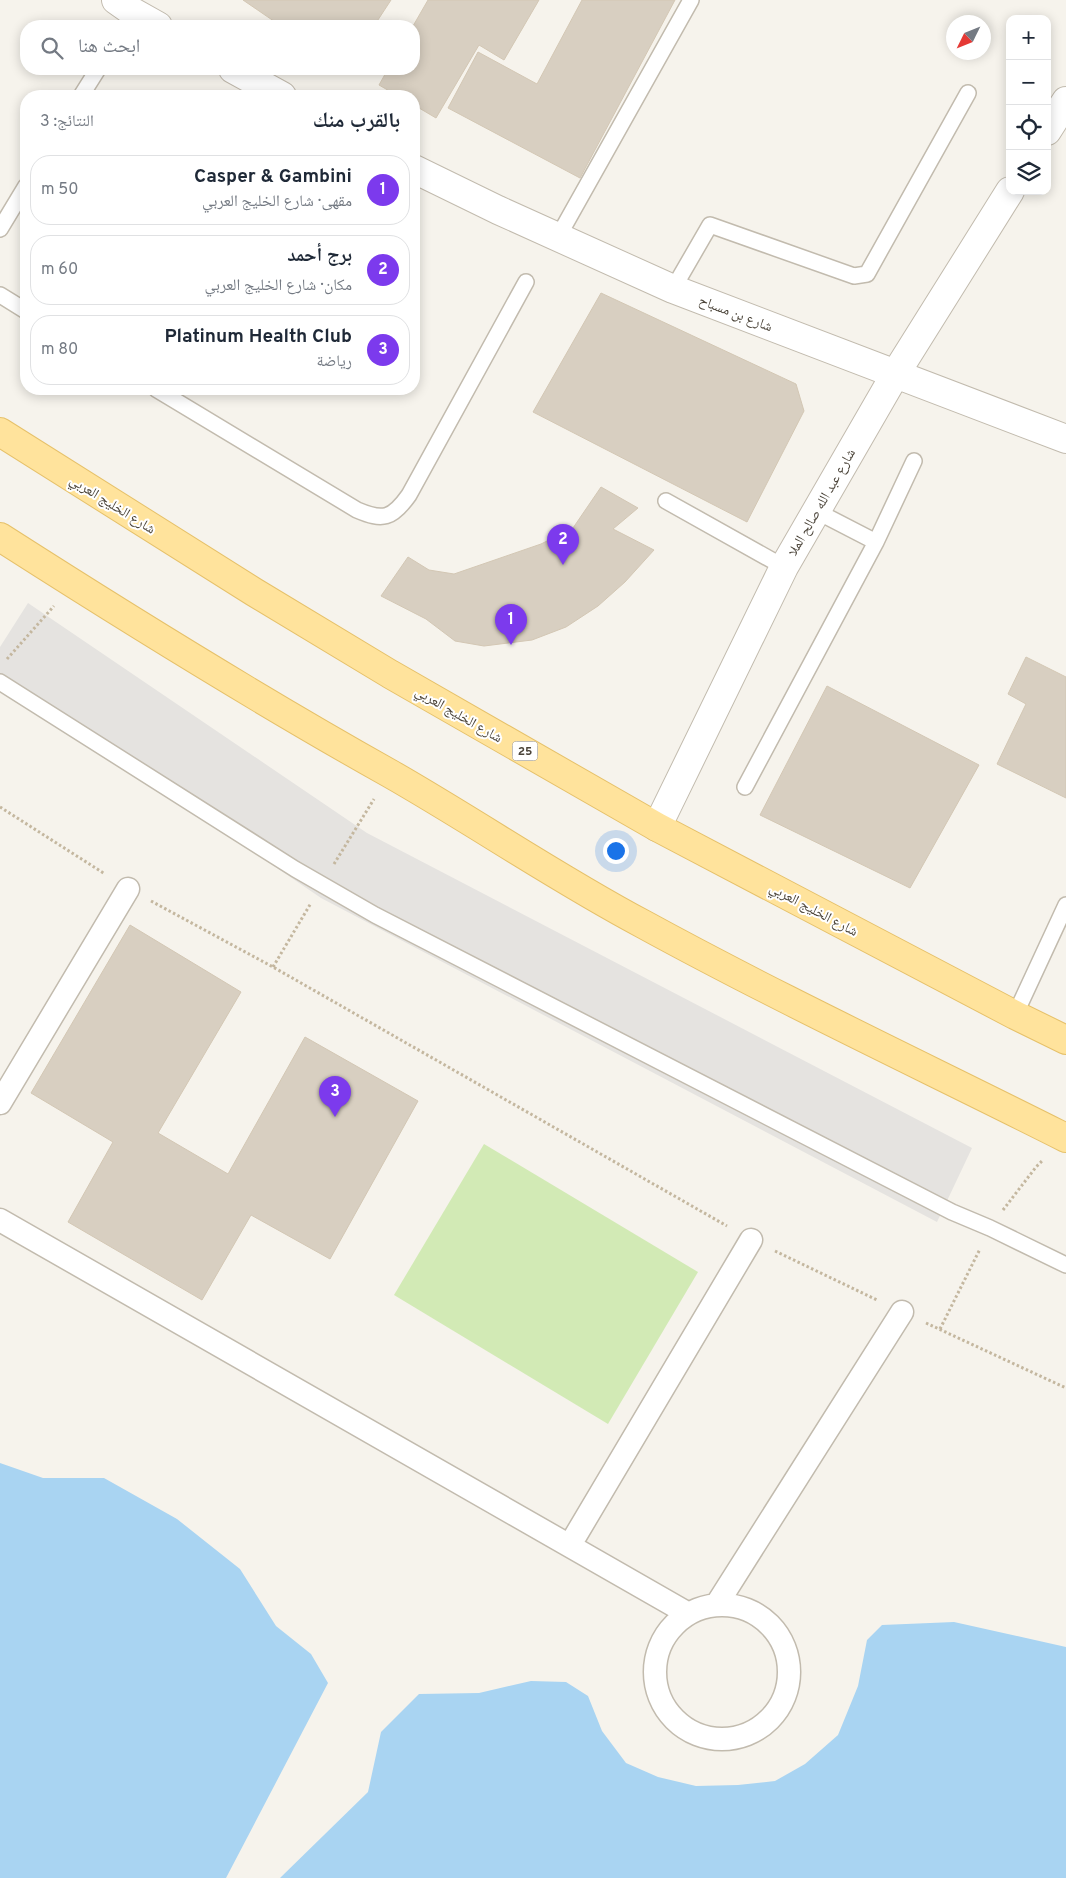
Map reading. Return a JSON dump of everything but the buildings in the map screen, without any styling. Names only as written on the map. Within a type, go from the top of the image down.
[{"type":"main road","name":"شارع الخليج العربي","points":[[0,432],[305,623],[390,674],[657,827],[1066,1040]]},
{"type":"main road","points":[[0,537],[208,667],[568,882],[642,924],[729,970],[1066,1138]]},
{"type":"street","points":[[124,13],[142,20]]},
{"type":"street","points":[[244,75],[271,90]]},
{"type":"street","points":[[1051,125],[1066,101]]},
{"type":"street","name":"شارع بن مسباح","points":[[420,172],[673,289],[1066,439]]},
{"type":"street","name":"شارع عبد الله صالح الملا","points":[[657,827],[784,567],[896,373],[1007,195]]},
{"type":"street","points":[[0,1102],[128,889]]},
{"type":"street","points":[[0,1220],[687,1613]]},
{"type":"street","points":[[570,1545],[751,1240]]},
{"type":"street","points":[[717,1604],[902,1312]]},
{"type":"street","points":[[717,1604],[747,1608],[772,1626],[787,1652],[790,1682],[779,1711],[757,1731],[728,1740],[698,1736],[672,1718],[657,1693],[654,1662],[665,1633],[687,1613],[717,1604]]},
{"type":"lane","points":[[558,237],[691,0]]},
{"type":"lane","points":[[85,90],[94,75]]},
{"type":"lane","points":[[673,289],[710,225],[854,276],[867,274],[968,93]]},
{"type":"lane","points":[[0,229],[20,196]]},
{"type":"lane","points":[[166,395],[357,510],[373,517],[387,517],[400,508],[409,495],[526,282]]},
{"type":"lane","points":[[0,295],[20,307]]},
{"type":"lane","points":[[745,787],[876,542],[914,461]]},
{"type":"lane","points":[[666,501],[784,567]]},
{"type":"lane","points":[[816,512],[876,542]]},
{"type":"lane","points":[[0,682],[295,869],[374,915],[952,1212],[990,1228],[1066,1265]]},
{"type":"lane","points":[[1015,1015],[1066,905]]},
{"type":"path","points":[[6,659],[75,583]]},
{"type":"path","points":[[0,807],[128,889],[273,968],[751,1240],[1066,1388]]},
{"type":"green space","points":[[484,1144],[698,1272],[608,1424],[394,1295]]},
{"type":"shaded area","points":[[28,603],[367,833],[972,1148],[937,1222],[321,898],[0,679],[0,647]]},
{"type":"water","points":[[0,1463],[43,1478],[104,1478],[177,1519],[240,1569],[276,1626],[311,1654],[328,1683],[226,1878],[0,1878]]},
{"type":"water","points":[[954,1622],[1066,1647],[1066,1878],[280,1878],[368,1792],[381,1732],[419,1694],[479,1693],[531,1681],[566,1682],[588,1696],[602,1731],[626,1763],[658,1777],[696,1786],[738,1785],[775,1781],[805,1764],[838,1735],[858,1686],[867,1640],[882,1625]]},
{"type":"place","name":"برج أحمد","points":[[563,565]]},
{"type":"place","name":"Casper & Gambini","points":[[511,645]]},
{"type":"place","name":"Platinum Health Club","points":[[335,1117]]}]
